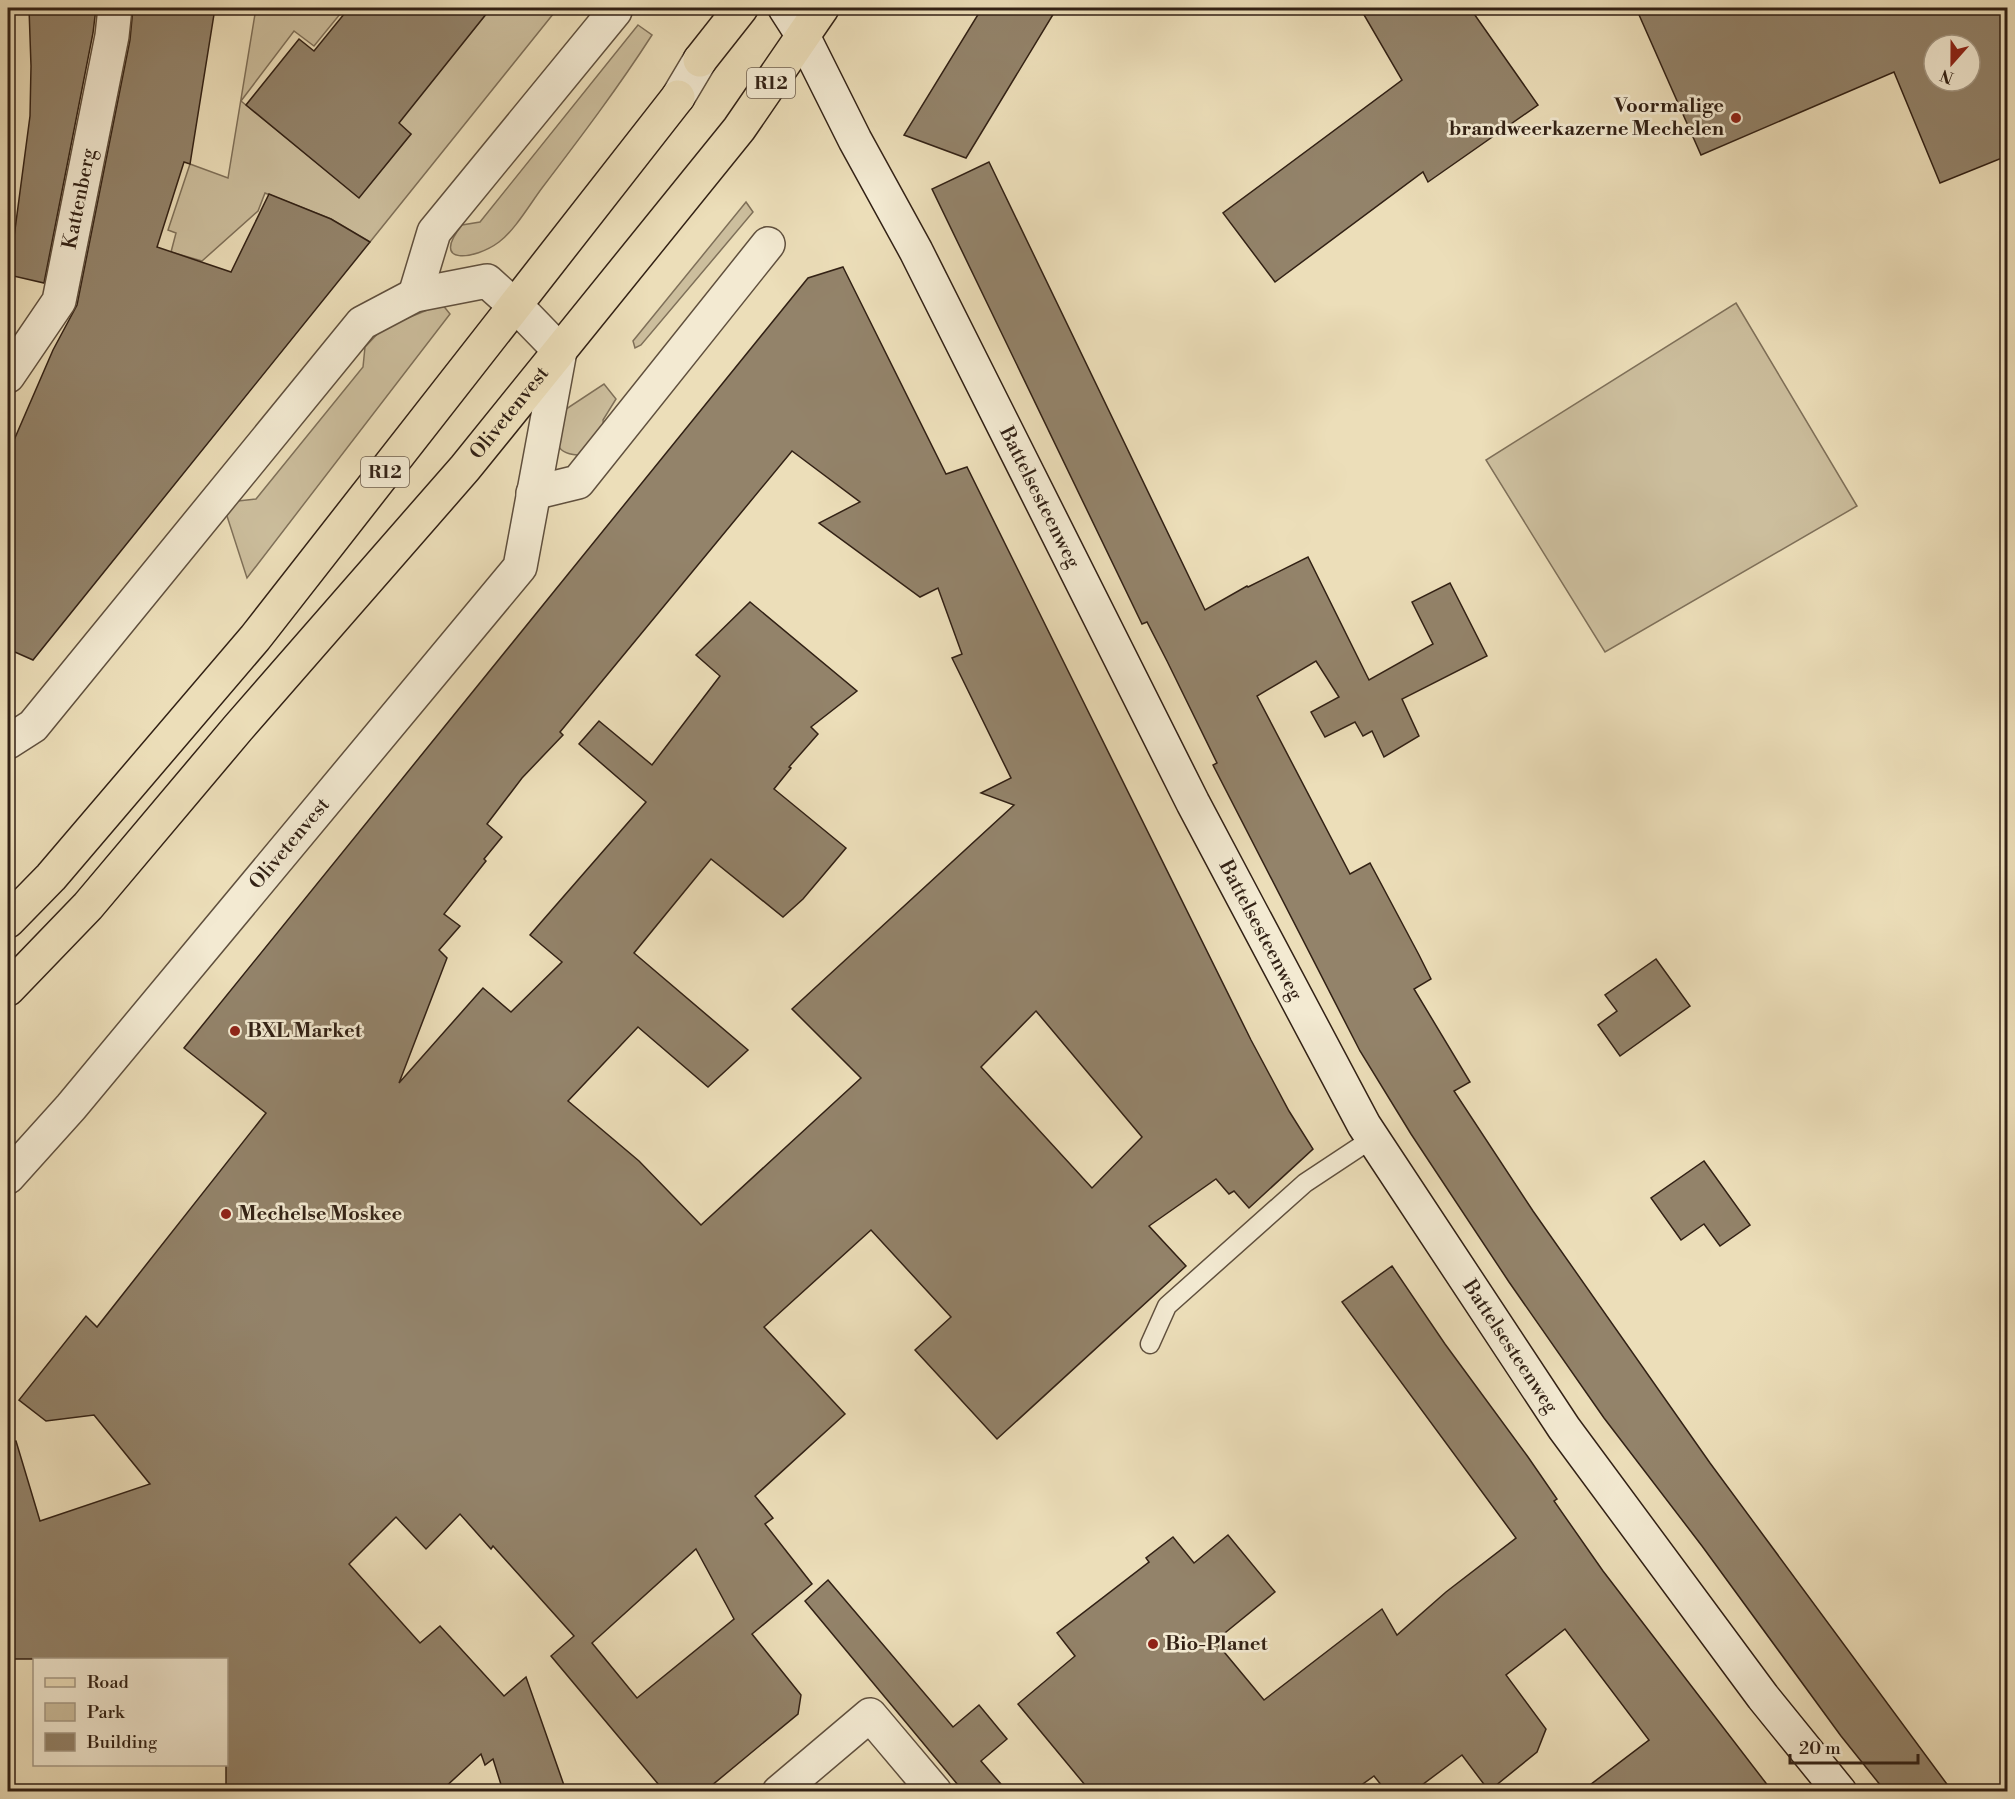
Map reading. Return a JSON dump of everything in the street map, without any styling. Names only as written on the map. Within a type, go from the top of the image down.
[{"type":"main road","name":"R12","points":[[700,60],[741,8]]},
{"type":"main road","name":"R12","points":[[803,36],[822,8]]},
{"type":"main road","name":"Olivetenvest","points":[[8,989],[88,906],[238,728],[454,482],[739,129],[803,36]]},
{"type":"main road","name":"R12","points":[[8,921],[51,877],[255,638],[678,97]]},
{"type":"street","name":"Kattenberg","points":[[8,376],[59,301],[112,36],[115,8]]},
{"type":"street","name":"Battelsesteenweg","points":[[784,8],[803,36],[855,140],[921,262],[1193,803],[1364,1125],[1564,1428],[1763,1697],[1840,1791]]},
{"type":"street","points":[[415,295],[434,232],[615,11]]},
{"type":"street","name":"R12","points":[[678,97],[700,60]]},
{"type":"street","points":[[533,493],[578,482],[768,244]]},
{"type":"street","name":"Olivetenvest","points":[[8,742],[33,726],[362,323],[415,295],[487,281],[516,306],[560,351],[520,567],[71,1107],[8,1177]]},
{"type":"street","points":[[779,1791],[870,1715],[935,1791]]},
{"type":"lane","points":[[1150,1344],[1167,1306],[1305,1183],[1373,1138]]},
{"type":"green space","points":[[256,8],[345,8],[314,46],[294,31],[241,101],[359,197],[411,134],[398,123],[491,8],[558,8],[370,242],[331,219],[265,193],[258,211],[202,261],[171,252],[176,233],[168,230],[190,164],[228,178]]},
{"type":"green space","points":[[638,25],[652,35],[585,132],[516,224],[505,237],[489,248],[468,255],[459,256],[453,253],[450,247],[462,225],[480,222]]},
{"type":"green space","points":[[746,202],[753,212],[641,345],[635,348],[633,341]]},
{"type":"green space","points":[[1736,303],[1857,506],[1605,652],[1486,460]]},
{"type":"green space","points":[[442,304],[450,314],[247,578],[226,513],[238,501],[256,499],[363,367],[365,347],[383,328]]},
{"type":"green space","points":[[604,384],[616,399],[603,420],[605,436],[587,455],[576,455],[561,450],[557,439],[560,413]]},
{"type":"building","points":[[29,8],[96,8],[44,283],[9,275],[30,116]]},
{"type":"building","points":[[133,8],[215,8],[190,164],[184,162],[157,247],[231,272],[269,194],[331,219],[370,242],[33,660],[8,649],[8,454],[53,350],[77,305],[130,40]]},
{"type":"building","points":[[349,8],[491,8],[399,123],[411,134],[359,198],[246,105],[299,39],[314,51]]},
{"type":"building","points":[[982,8],[1057,8],[966,158],[904,135]]},
{"type":"building","points":[[1360,8],[1470,8],[1538,105],[1428,182],[1423,172],[1275,282],[1223,213],[1402,80]]},
{"type":"building","name":"Voormalige brandweerkazerne Mechelen","points":[[1636,8],[2007,8],[2007,156],[1940,183],[1894,72],[1701,155]]},
{"type":"building","points":[[989,162],[1205,610],[1247,586],[1308,557],[1369,680],[1433,644],[1412,602],[1450,583],[1487,656],[1402,699],[1419,736],[1384,757],[1372,731],[1363,736],[1355,722],[1325,737],[1311,712],[1339,697],[1316,661],[1257,696],[1350,874],[1370,863],[1431,979],[1414,989],[1470,1082],[1454,1091],[1533,1211],[1710,1463],[1952,1791],[1885,1791],[1841,1736],[1702,1546],[1604,1418],[1509,1282],[1411,1134],[1360,1051],[1213,765],[1217,763],[1167,661],[1147,622],[1142,624],[932,189]]},
{"type":"building","points":[[843,267],[946,474],[967,467],[1251,1040],[1289,1111],[1313,1149],[1249,1208],[1234,1191],[1229,1194],[1216,1179],[1149,1226],[1186,1266],[997,1439],[915,1350],[951,1317],[871,1230],[764,1327],[845,1414],[755,1496],[773,1518],[765,1524],[812,1584],[752,1634],[801,1695],[798,1714],[705,1791],[664,1791],[551,1656],[574,1636],[493,1546],[491,1549],[460,1514],[426,1549],[396,1517],[349,1564],[420,1643],[440,1626],[504,1696],[526,1677],[566,1791],[503,1791],[493,1759],[485,1765],[481,1754],[441,1791],[226,1791],[228,1658],[8,1659],[8,1442],[16,1441],[40,1521],[150,1484],[94,1415],[46,1421],[19,1400],[86,1316],[97,1327],[266,1113],[184,1048],[808,278]],"holes":[[[792,451],[860,502],[819,523],[920,597],[938,588],[962,654],[952,658],[1011,778],[981,793],[1014,805],[792,1009],[861,1078],[701,1225],[639,1161],[568,1101],[638,1027],[708,1087],[748,1050],[634,953],[711,859],[783,917],[803,899],[846,848],[774,789],[791,768],[789,767],[818,734],[811,727],[857,691],[750,602],[696,655],[720,676],[652,765],[599,721],[579,744],[646,802],[530,935],[562,962],[511,1012],[483,988],[399,1083],[447,958],[439,950],[460,926],[444,914],[502,837],[487,824],[522,778],[563,735],[560,732]],[[1036,1011],[1142,1137],[1092,1188],[981,1067]],[[696,1549],[734,1619],[637,1698],[592,1643]]]},
{"type":"building","points":[[1656,959],[1690,1006],[1620,1056],[1598,1025],[1617,1011],[1605,995]]},
{"type":"building","points":[[1704,1161],[1750,1225],[1720,1246],[1704,1224],[1681,1240],[1651,1198]]},
{"type":"building","points":[[1392,1266],[1445,1344],[1528,1457],[1557,1499],[1554,1501],[1603,1571],[1772,1791],[1582,1791],[1649,1740],[1565,1629],[1506,1675],[1546,1729],[1537,1752],[1489,1791],[1462,1755],[1414,1791],[1386,1791],[1374,1776],[1353,1791],[1090,1791],[1018,1704],[1075,1656],[1057,1633],[1149,1562],[1146,1558],[1173,1537],[1194,1563],[1228,1535],[1275,1592],[1215,1641],[1264,1700],[1382,1609],[1397,1635],[1446,1592],[1516,1538],[1342,1302]]},
{"type":"building","points":[[828,1580],[953,1727],[979,1705],[1007,1739],[981,1761],[1007,1791],[963,1791],[805,1601]]},
{"type":"place","name":"Voormalige brandweerkazerne Mechelen","points":[[1736,118]]},
{"type":"place","name":"BXL Market","points":[[235,1031]]},
{"type":"place","name":"Mechelse Moskee","points":[[226,1214]]},
{"type":"place","name":"Bio-Planet","points":[[1153,1644]]}]
